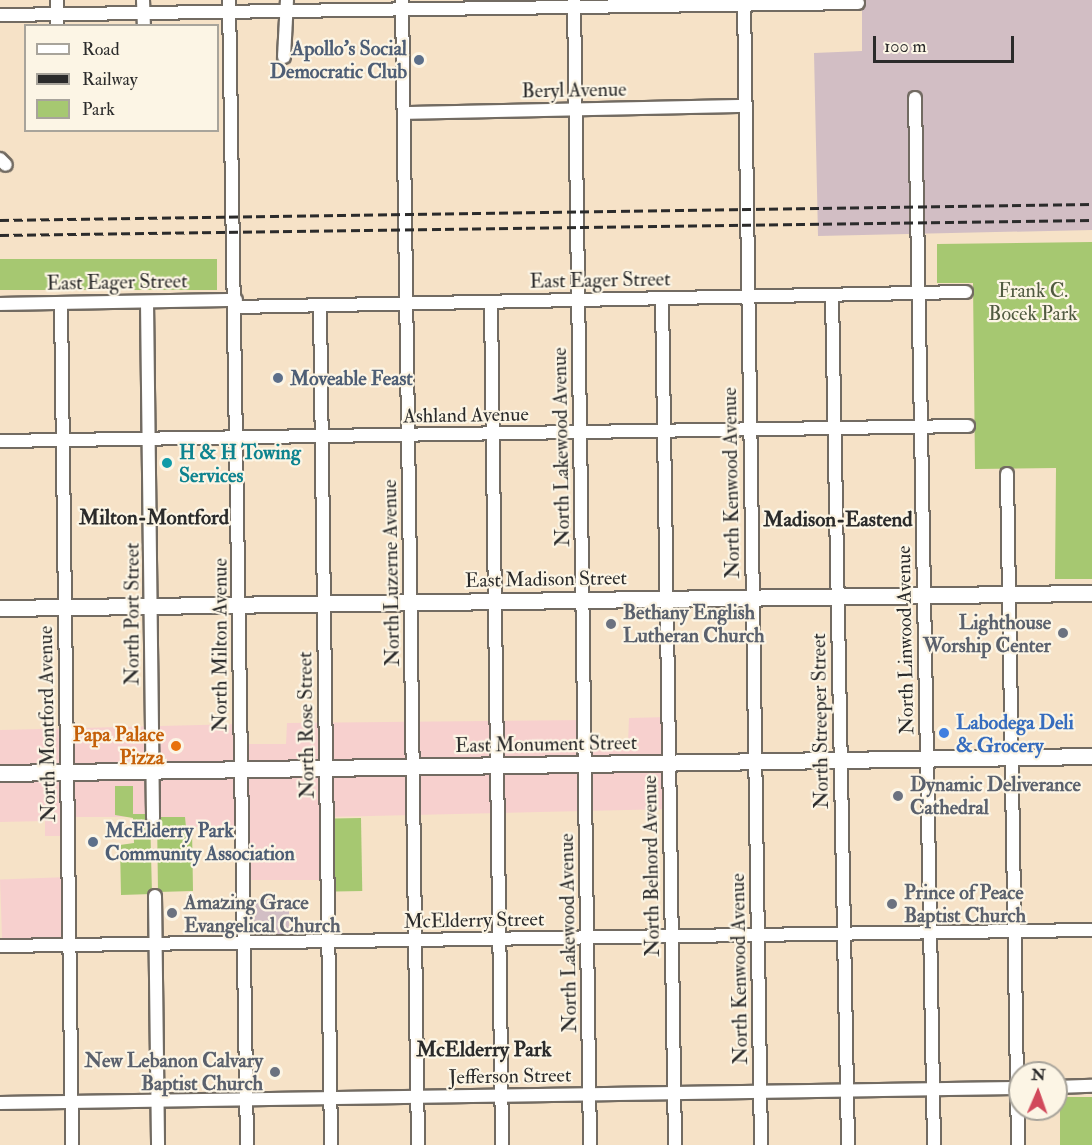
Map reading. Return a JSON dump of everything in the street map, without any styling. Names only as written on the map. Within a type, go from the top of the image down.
[{"type":"main road","name":"East Madison Street","points":[[0,608],[1092,593]]},
{"type":"main road","name":"East Monument Street","points":[[0,773],[1092,756]]},
{"type":"street","points":[[57,0],[57,20]]},
{"type":"street","name":"North Kenwood Avenue","points":[[744,2],[761,1145]]},
{"type":"street","name":"North Lakewood Avenue","points":[[574,3],[590,1145]]},
{"type":"street","points":[[0,15],[57,20],[144,6],[858,3]]},
{"type":"street","points":[[284,57],[286,5]]},
{"type":"street","name":"North Luzerne Avenue","points":[[403,5],[418,1145]]},
{"type":"street","points":[[144,6],[144,24]]},
{"type":"street","name":"North Milton Avenue","points":[[230,6],[236,303],[242,943],[247,1145]]},
{"type":"street","name":"North Linwood Avenue","points":[[915,98],[934,1145]]},
{"type":"street","name":"Beryl Avenue","points":[[404,113],[744,106]]},
{"type":"street","name":"East Eager Street","points":[[0,304],[147,302],[320,305],[966,292]]},
{"type":"street","name":"North Streeper Street","points":[[832,295],[848,1145]]},
{"type":"street","name":"North Belnord Avenue","points":[[662,298],[675,1145]]},
{"type":"street","name":"North Port Street","points":[[147,302],[153,818]]},
{"type":"street","points":[[491,302],[502,1145]]},
{"type":"street","name":"North Montford Avenue","points":[[61,303],[72,1145]]},
{"type":"street","name":"North Rose Street","points":[[320,305],[331,1145]]},
{"type":"street","name":"Ashland Avenue","points":[[0,441],[968,426]]},
{"type":"street","points":[[1007,474],[1018,1061]]},
{"type":"street","points":[[155,896],[158,1145]]},
{"type":"street","name":"McElderry Street","points":[[0,946],[1092,930]]},
{"type":"street","points":[[1068,1087],[1092,1086]]},
{"type":"street","name":"Jefferson Street","points":[[0,1103],[1008,1088]]},
{"type":"street","points":[[1018,1121],[1018,1145]]},
{"type":"shaded area","points":[[862,0],[1092,0],[1092,230],[818,236],[814,53],[862,51]]},
{"type":"shaded area","points":[[668,717],[670,809],[327,817],[328,880],[242,880],[240,827],[186,827],[185,817],[68,817],[68,836],[45,836],[45,821],[0,822],[0,730],[240,724],[240,744],[286,744],[287,723],[584,720],[584,744],[628,743],[629,718]]},
{"type":"shaded area","points":[[69,877],[71,944],[2,946],[0,879]]},
{"type":"shaded area","points":[[242,899],[289,899],[289,941],[242,941]]},
{"type":"green space","name":"Frank C. Bocek Park","points":[[1092,242],[1092,579],[1055,579],[1056,468],[975,469],[973,283],[937,283],[937,244]]},
{"type":"green space","points":[[0,259],[217,259],[217,290],[0,290]]},
{"type":"green space","points":[[115,786],[133,786],[133,814],[150,814],[152,894],[121,895],[120,845],[134,843],[133,818],[115,815]]},
{"type":"green space","points":[[157,817],[185,817],[186,827],[192,827],[193,891],[158,892]]},
{"type":"green space","points":[[334,818],[361,818],[362,891],[335,891]]},
{"type":"green space","points":[[1068,1097],[1092,1097],[1092,1145],[1060,1145],[1060,1121],[1068,1121]]},
{"type":"railway","points":[[0,220],[1092,204]]},
{"type":"railway","points":[[0,235],[1092,220]]},
{"type":"place","name":"Apollo’s Social Democratic Club","points":[[419,60]]},
{"type":"place","name":"Moveable Feast","points":[[278,378]]},
{"type":"place","name":"H & H Towing Services","points":[[167,463]]},
{"type":"place","name":"Bethany English Lutheran Church","points":[[611,624]]},
{"type":"place","name":"Lighthouse Worship Center","points":[[1063,633]]},
{"type":"place","name":"Labodega Deli & Grocery","points":[[944,733]]},
{"type":"place","name":"Papa Palace Pizza","points":[[176,746]]},
{"type":"place","name":"Dynamic Deliverance Cathedral","points":[[898,796]]},
{"type":"place","name":"McElderry Park Community Association","points":[[93,842]]},
{"type":"place","name":"Prince of Peace Baptist Church","points":[[892,904]]},
{"type":"place","name":"Amazing Grace Evangelical Church","points":[[172,913]]},
{"type":"place","name":"New Lebanon Calvary Baptist Church","points":[[275,1072]]},
{"type":"district","name":"Milton-Montford","points":[[154,518]]},
{"type":"district","name":"Madison-Eastend","points":[[838,520]]},
{"type":"district","name":"McElderry Park","points":[[484,1050]]}]
